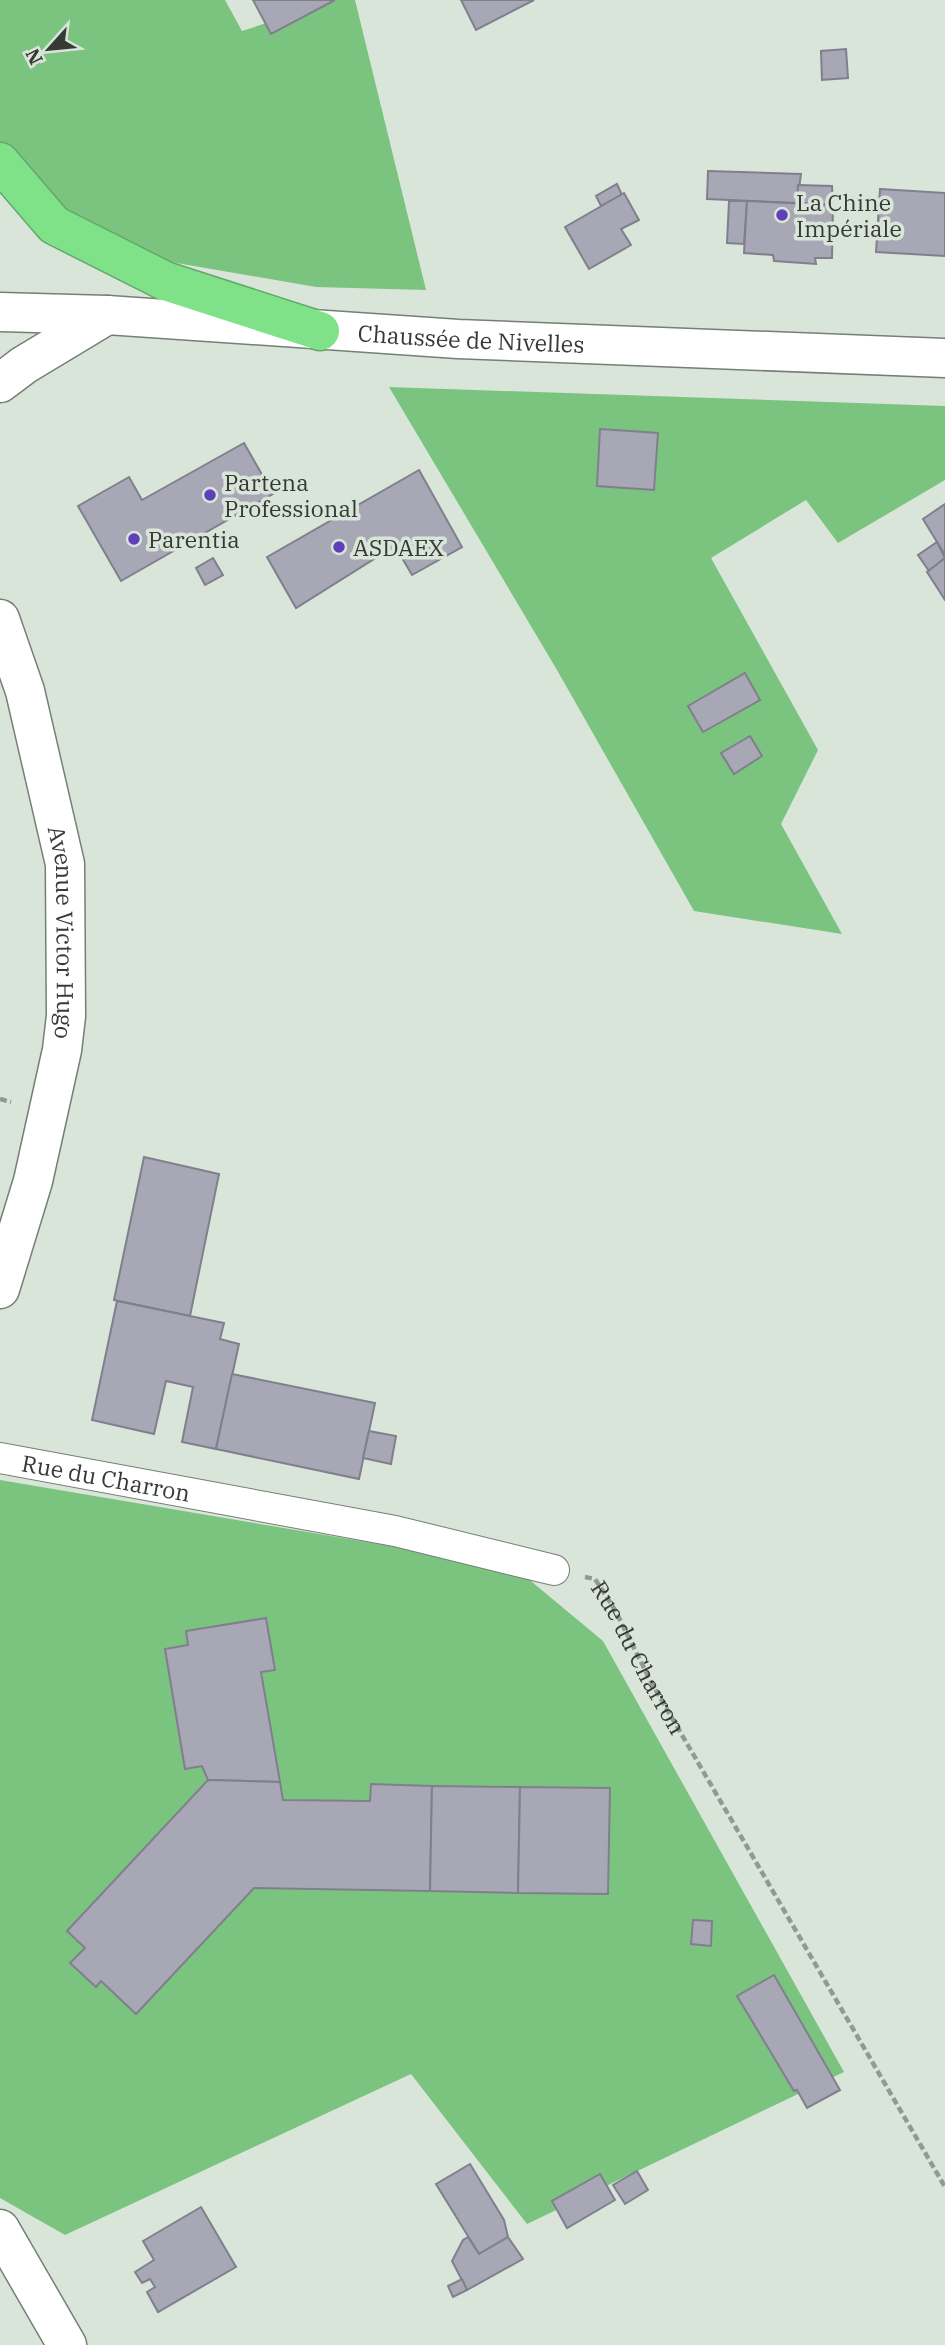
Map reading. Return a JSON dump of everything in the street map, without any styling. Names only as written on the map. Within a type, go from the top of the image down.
[{"type":"highway","points":[[0,162],[54,225],[165,281],[320,331]]},
{"type":"main road","name":"Chaussée de Nivelles","points":[[0,312],[107,315],[458,339],[945,358]]},
{"type":"main road","points":[[0,383],[23,365],[107,315]]},
{"type":"main road","name":"Avenue Victor Hugo","points":[[0,620],[25,691],[65,864],[66,1016],[62,1050],[33,1181],[0,1289]]},
{"type":"main road","points":[[0,2229],[67,2345]]},
{"type":"street","name":"Rue du Charron","points":[[0,1458],[395,1531],[554,1570]]},
{"type":"path","points":[[0,1099],[13,1102]]},
{"type":"path","name":"Rue du Charron","points":[[554,1570],[595,1579],[615,1610],[650,1679],[945,2187]]},
{"type":"green space","points":[[0,0],[225,0],[242,31],[337,0],[355,0],[426,290],[316,287],[136,256],[58,216],[0,143]]},
{"type":"green space","points":[[389,387],[945,406],[945,480],[838,543],[806,500],[711,558],[818,750],[781,824],[842,934],[694,911],[557,670]]},
{"type":"green space","points":[[0,1480],[514,1567],[603,1641],[844,2072],[527,2224],[411,2074],[65,2235],[0,2198]]},
{"type":"building","points":[[253,0],[335,0],[271,34]]},
{"type":"building","points":[[461,0],[534,0],[476,30]]},
{"type":"building","points":[[846,49],[848,78],[822,80],[821,51]]},
{"type":"building","points":[[708,171],[801,174],[797,203],[707,199]]},
{"type":"building","points":[[617,184],[622,195],[601,206],[596,196]]},
{"type":"building","points":[[798,185],[832,186],[833,205],[797,203]]},
{"type":"building","points":[[880,189],[945,193],[945,256],[876,252]]},
{"type":"building","points":[[624,193],[639,220],[621,229],[631,245],[589,269],[565,227]]},
{"type":"building","points":[[729,201],[747,201],[744,244],[727,243]]},
{"type":"building","points":[[747,201],[833,205],[832,258],[815,258],[816,264],[774,261],[773,255],[744,253]]},
{"type":"building","points":[[600,429],[658,433],[654,490],[597,486]]},
{"type":"building","points":[[244,443],[273,494],[121,581],[78,506],[129,477],[142,500]]},
{"type":"building","points":[[419,470],[462,547],[412,575],[395,546],[296,608],[267,557]]},
{"type":"building","points":[[945,504],[945,555],[923,519]]},
{"type":"building","points":[[937,542],[945,558],[929,571],[918,555]]},
{"type":"building","points":[[213,558],[223,575],[205,585],[196,568]]},
{"type":"building","points":[[945,558],[945,600],[927,572]]},
{"type":"building","points":[[745,673],[760,700],[703,732],[688,706]]},
{"type":"building","points":[[750,736],[762,756],[734,774],[721,753]]},
{"type":"building","points":[[144,1157],[219,1174],[190,1316],[114,1300]]},
{"type":"building","points":[[117,1301],[224,1323],[220,1339],[239,1344],[216,1449],[182,1442],[193,1387],[166,1381],[154,1434],[92,1420]]},
{"type":"building","points":[[232,1374],[375,1403],[359,1479],[216,1449]]},
{"type":"building","points":[[369,1431],[396,1436],[391,1464],[363,1458]]},
{"type":"building","points":[[266,1618],[275,1670],[261,1672],[280,1782],[208,1780],[202,1766],[185,1769],[165,1649],[188,1645],[186,1631]]},
{"type":"building","points":[[208,1780],[280,1782],[283,1800],[370,1801],[371,1784],[432,1786],[430,1891],[254,1888],[136,2014],[101,1981],[96,1987],[70,1963],[85,1948],[67,1931]]},
{"type":"building","points":[[432,1786],[520,1787],[518,1893],[430,1891]]},
{"type":"building","points":[[520,1787],[610,1788],[608,1894],[518,1893]]},
{"type":"building","points":[[693,1920],[712,1921],[711,1946],[691,1944]]},
{"type":"building","points":[[774,1975],[840,2090],[807,2108],[737,1996]]},
{"type":"building","points":[[470,2164],[504,2220],[508,2237],[479,2254],[436,2184]]},
{"type":"building","points":[[637,2171],[648,2190],[625,2204],[613,2185]]},
{"type":"building","points":[[600,2174],[615,2200],[567,2228],[552,2201]]},
{"type":"building","points":[[201,2207],[236,2267],[158,2312],[147,2292],[155,2287],[150,2279],[142,2283],[135,2272],[154,2260],[143,2241]]},
{"type":"building","points":[[468,2237],[479,2254],[508,2237],[523,2259],[467,2290],[452,2261],[463,2240]]},
{"type":"building","points":[[462,2279],[467,2290],[453,2297],[448,2286]]},
{"type":"place","name":"La Chine Impériale","points":[[782,215]]},
{"type":"place","name":"Partena Professional","points":[[210,495]]},
{"type":"place","name":"Parentia","points":[[134,539]]},
{"type":"place","name":"ASDAEX","points":[[339,547]]}]
